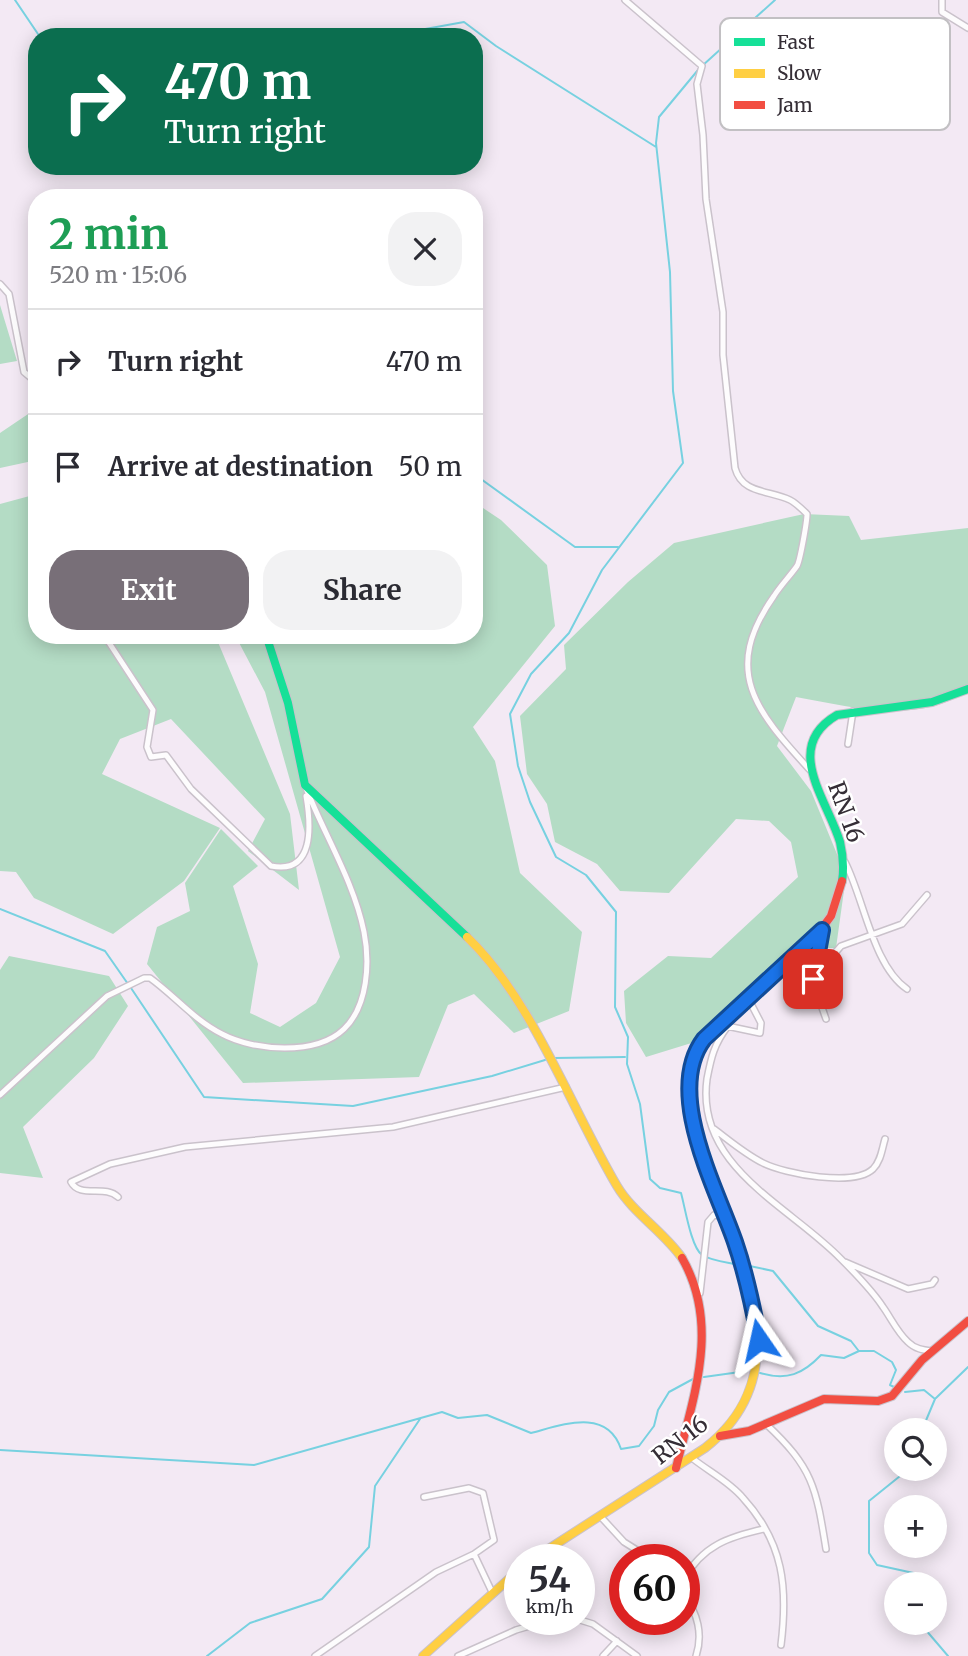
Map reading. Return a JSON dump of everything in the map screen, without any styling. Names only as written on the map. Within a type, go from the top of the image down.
[{"type":"main road","points":[[269,644],[288,704],[305,785],[467,935],[519,1004],[619,1189],[681,1255],[700,1296],[703,1330],[700,1371],[676,1468]]},
{"type":"main road","name":"RN 16","points":[[557,1544],[692,1458],[720,1436],[748,1392],[756,1372],[759,1340],[752,1305],[726,1218],[703,1156],[689,1093],[695,1053],[748,998],[822,930],[839,898],[842,856],[833,821],[811,771],[810,742],[816,732],[835,715],[853,710],[911,707],[940,701],[968,689]]},
{"type":"main road","points":[[720,1436],[766,1424],[824,1399],[835,1397],[878,1401],[892,1396],[932,1350],[968,1321]]},
{"type":"main road","points":[[423,1656],[504,1582]]},
{"type":"street","points":[[625,0],[702,66],[697,84],[706,199],[723,312],[723,355],[735,468],[738,479],[745,485],[791,500],[807,514],[799,563],[757,622],[749,645],[752,696],[770,726],[811,771]]},
{"type":"street","points":[[942,0],[943,12],[968,28]]},
{"type":"street","points":[[0,284],[9,294],[24,372],[28,375]]},
{"type":"street","points":[[110,644],[153,710],[147,747],[151,757],[166,755],[191,789],[271,866],[289,868],[301,860],[308,842],[309,817],[305,785]]},
{"type":"street","points":[[848,744],[853,710]]},
{"type":"street","points":[[0,1095],[107,996],[144,978],[155,981],[188,1012],[224,1036],[250,1043],[292,1047],[323,1041],[344,1029],[359,1003],[366,982],[364,934],[346,877],[305,785]]},
{"type":"street","points":[[842,856],[854,880],[873,936],[894,980],[907,989]]},
{"type":"street","points":[[813,979],[841,946],[902,924],[927,895]]},
{"type":"street","points":[[822,930],[813,979],[826,1019]]},
{"type":"street","points":[[748,998],[761,1023],[760,1033],[724,1025],[711,1054],[706,1091],[711,1127],[722,1150],[737,1169],[843,1260],[882,1305],[907,1342],[919,1349],[932,1350]]},
{"type":"street","points":[[118,1197],[107,1191],[81,1190],[71,1182],[110,1164],[185,1147],[393,1127],[566,1087]]},
{"type":"street","points":[[711,1127],[756,1160],[775,1169],[843,1178],[871,1171],[878,1162],[885,1139]]},
{"type":"street","points":[[700,1296],[708,1222],[714,1215],[726,1218]]},
{"type":"street","points":[[843,1260],[908,1289],[932,1284],[935,1280]]},
{"type":"street","points":[[766,1424],[792,1448],[812,1478],[826,1549]]},
{"type":"street","points":[[692,1458],[743,1497],[764,1529],[784,1580],[786,1601],[781,1645]]},
{"type":"street","points":[[315,1656],[436,1572],[474,1554],[494,1540],[483,1493],[469,1488],[425,1497]]},
{"type":"street","points":[[601,1517],[627,1544]]},
{"type":"street","points":[[700,1555],[730,1537],[764,1529]]},
{"type":"street","points":[[474,1554],[492,1592]]},
{"type":"street","points":[[595,1626],[637,1656]]},
{"type":"street","points":[[458,1656],[506,1635]]},
{"type":"street","points":[[696,1656],[699,1635]]},
{"type":"street","points":[[603,1656],[617,1642]]},
{"type":"green space","points":[[0,305],[17,361],[0,364]]},
{"type":"green space","points":[[28,414],[28,462],[0,468],[0,433]]},
{"type":"green space","points":[[28,496],[28,644],[219,644],[290,814],[299,890],[248,851],[265,819],[171,719],[120,739],[102,774],[220,828],[184,881],[113,934],[34,898],[16,872],[0,871],[0,504]]},
{"type":"green space","points":[[483,508],[501,520],[547,565],[555,626],[473,727],[495,761],[520,873],[582,932],[569,1011],[514,1033],[474,994],[448,1005],[419,1077],[243,1083],[147,964],[157,927],[190,911],[185,883],[221,829],[258,866],[233,886],[258,964],[250,1013],[280,1027],[316,1003],[340,957],[265,692],[240,644],[483,644]]},
{"type":"green space","points":[[804,514],[849,516],[861,540],[968,528],[968,691],[927,708],[905,710],[861,708],[796,697],[777,746],[811,791],[846,876],[836,948],[791,948],[698,1041],[646,1057],[626,1023],[624,991],[668,956],[711,958],[798,877],[791,842],[769,821],[736,819],[669,893],[620,891],[597,864],[555,842],[547,804],[527,774],[520,716],[566,669],[564,645],[628,582],[674,543]]},
{"type":"green space","points":[[9,956],[109,976],[128,1006],[94,1058],[23,1127],[43,1178],[0,1173],[0,970]]},
{"type":"waterway","points":[[15,0],[34,28]]},
{"type":"waterway","points":[[755,18],[775,0]]},
{"type":"waterway","points":[[431,28],[464,22],[472,28]]},
{"type":"waterway","points":[[483,36],[656,147]]},
{"type":"waterway","points":[[702,66],[720,50]]},
{"type":"waterway","points":[[698,70],[659,117],[656,143],[670,272],[673,391],[683,463],[602,570],[569,633],[531,674],[510,714],[518,766],[530,802],[556,857],[586,875],[616,912],[615,1007],[628,1037],[627,1064],[640,1104],[650,1179],[660,1188],[681,1193],[698,1251],[713,1260],[734,1264]]},
{"type":"waterway","points":[[483,481],[575,547],[618,547]]},
{"type":"waterway","points":[[0,909],[105,951],[128,984]]},
{"type":"waterway","points":[[131,988],[204,1097],[353,1106],[492,1076],[545,1060]]},
{"type":"waterway","points":[[554,1058],[625,1057]]},
{"type":"waterway","points":[[745,1265],[773,1271],[818,1326],[851,1341],[858,1350]]},
{"type":"waterway","points":[[760,1373],[786,1376],[808,1367],[821,1355],[844,1358],[859,1351],[874,1351],[892,1362],[896,1370],[890,1385],[896,1388]]},
{"type":"waterway","points":[[936,1398],[968,1367]]},
{"type":"waterway","points":[[704,1377],[747,1371]]},
{"type":"waterway","points":[[0,1450],[254,1465],[442,1412],[458,1418],[487,1415],[531,1433],[569,1423],[595,1423],[614,1436],[621,1449],[639,1446],[654,1426],[658,1410],[669,1392],[693,1379]]},
{"type":"waterway","points":[[905,1392],[924,1390],[935,1399],[927,1418]]},
{"type":"waterway","points":[[207,1656],[250,1623],[322,1599],[369,1547],[375,1486],[420,1419]]},
{"type":"waterway","points":[[894,1481],[869,1501],[869,1553],[877,1565],[909,1572]]},
{"type":"waterway","points":[[930,1635],[948,1656]]},
{"type":"traffic: fast","points":[[269,644],[288,703],[305,785],[467,937]]},
{"type":"traffic: fast","points":[[842,881],[840,842],[819,791],[810,758],[812,742],[821,728],[837,715],[932,702],[968,689]]},
{"type":"traffic: slow","points":[[467,937],[490,962],[531,1022],[617,1186],[631,1205],[682,1258]]},
{"type":"traffic: slow","points":[[556,1544],[705,1448],[732,1421],[748,1393],[756,1362],[757,1331],[743,1266],[719,1202]]},
{"type":"traffic: slow","points":[[423,1656],[504,1583]]},
{"type":"traffic: jam","points":[[719,1202],[691,1110],[691,1071],[704,1039],[780,973],[817,935],[831,916],[842,881]]},
{"type":"traffic: jam","points":[[676,1468],[696,1388],[702,1336],[694,1284],[682,1258]]},
{"type":"traffic: jam","points":[[720,1436],[749,1431],[824,1399],[878,1401],[892,1396],[922,1360],[968,1321]]},
{"type":"route","points":[[759,1340],[736,1244],[703,1156],[691,1113],[689,1093],[692,1060],[704,1039],[803,951],[822,930],[813,979]]}]
